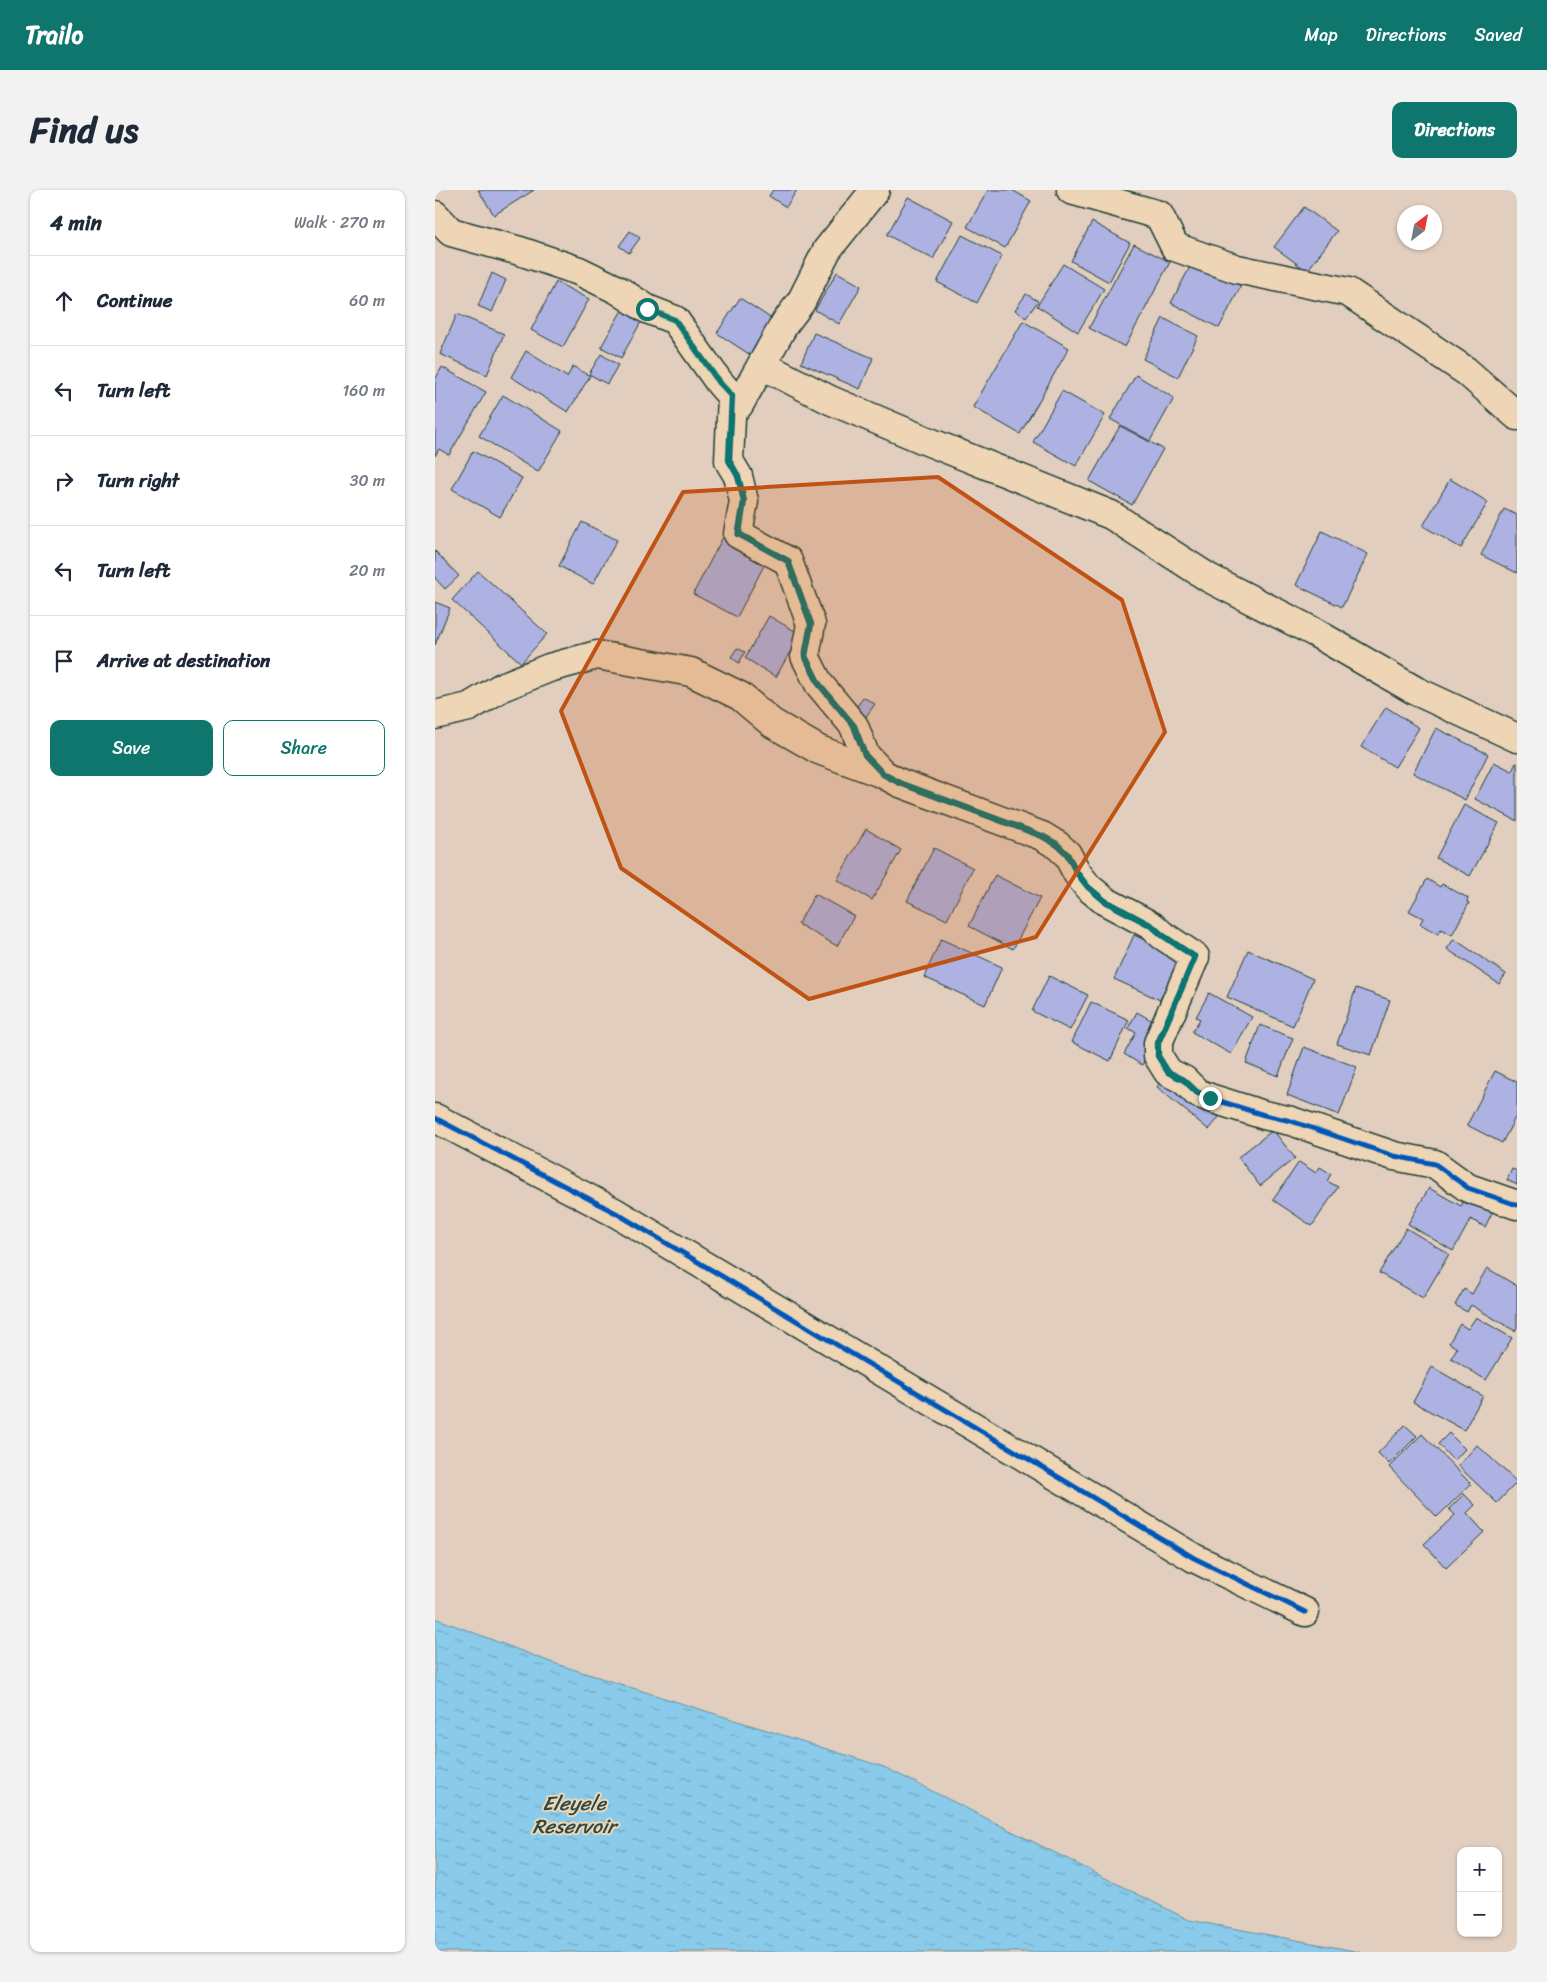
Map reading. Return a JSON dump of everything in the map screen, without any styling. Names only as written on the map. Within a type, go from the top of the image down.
[{"type":"street","points":[[435,215],[451,232],[520,251],[579,271],[618,290],[647,309],[675,320],[719,382],[739,405],[785,324],[801,302],[827,250],[875,190]]},
{"type":"street","points":[[1071,190],[1159,215],[1175,246],[1211,260],[1237,269],[1348,292],[1466,371],[1517,416]]},
{"type":"street","points":[[762,365],[831,400],[918,438],[1111,514],[1209,578],[1314,632],[1416,691],[1517,738]]},
{"type":"street","points":[[732,396],[729,460],[738,476],[744,501],[739,534],[788,561],[811,624],[805,656],[819,684],[854,726],[865,755],[883,774]]},
{"type":"street","points":[[435,715],[469,707],[502,687],[549,668],[597,655],[691,672],[740,696],[772,723],[819,750],[883,774],[900,783],[1042,836],[1057,844],[1067,854],[1077,873],[1088,887],[1105,901],[1152,926],[1195,957],[1158,1043],[1158,1056],[1168,1072],[1184,1080],[1197,1092],[1210,1098],[1264,1115],[1291,1121],[1394,1156],[1435,1164],[1468,1188],[1517,1205]]},
{"type":"street","points":[[435,1118],[616,1213],[1194,1558],[1305,1612]]},
{"type":"highlighted area","points":[[938,477],[1122,600],[1165,732],[1036,937],[809,999],[621,868],[561,711],[683,492]]},
{"type":"water","name":"Eleyele Reservoir","points":[[435,1618],[553,1663],[884,1767],[1189,1920],[1360,1952],[435,1952]]},
{"type":"building","points":[[478,190],[534,190],[494,215]]},
{"type":"building","points":[[773,190],[797,190],[786,207],[769,196]]},
{"type":"building","points":[[988,190],[1012,190],[1031,201],[1005,248],[967,227]]},
{"type":"building","points":[[908,197],[953,221],[933,259],[887,235]]},
{"type":"building","points":[[1304,207],[1337,231],[1307,271],[1274,247]]},
{"type":"building","points":[[1092,222],[1130,243],[1109,282],[1071,261]]},
{"type":"building","points":[[630,231],[640,238],[629,253],[619,246]]},
{"type":"building","points":[[962,235],[1002,256],[977,303],[937,282]]},
{"type":"building","points":[[1134,244],[1170,262],[1125,347],[1089,328]]},
{"type":"building","points":[[1193,261],[1241,286],[1219,328],[1171,303]]},
{"type":"building","points":[[1063,264],[1104,289],[1078,332],[1037,306]]},
{"type":"building","points":[[837,272],[861,286],[839,324],[815,310]]},
{"type":"building","points":[[492,273],[506,280],[492,312],[478,306]]},
{"type":"building","points":[[556,282],[589,299],[563,347],[531,330]]},
{"type":"building","points":[[1026,294],[1038,301],[1026,318],[1015,310]]},
{"type":"building","points":[[740,298],[775,321],[752,356],[717,333]]},
{"type":"building","points":[[622,310],[642,320],[621,358],[601,347]]},
{"type":"building","points":[[457,314],[504,334],[487,375],[440,354]]},
{"type":"building","points":[[1163,318],[1198,336],[1178,377],[1143,359]]},
{"type":"building","points":[[1023,321],[1069,348],[1020,434],[973,407]]},
{"type":"building","points":[[814,333],[873,358],[860,389],[801,363]]},
{"type":"building","points":[[526,351],[567,377],[573,366],[590,376],[568,412],[511,377]]},
{"type":"building","points":[[601,354],[618,365],[607,384],[589,374]]},
{"type":"building","points":[[442,367],[486,392],[449,455],[439,449],[435,456],[435,380]]},
{"type":"building","points":[[1136,375],[1174,398],[1150,441],[1110,419]]},
{"type":"building","points":[[1062,391],[1105,415],[1076,466],[1033,442]]},
{"type":"building","points":[[503,395],[562,431],[538,472],[479,436]]},
{"type":"building","points":[[1120,426],[1163,449],[1132,505],[1089,481]]},
{"type":"building","points":[[473,451],[522,478],[500,517],[452,489]]},
{"type":"building","points":[[1450,479],[1488,502],[1461,548],[1423,526]]},
{"type":"building","points":[[1504,509],[1517,515],[1517,573],[1481,555]]},
{"type":"building","points":[[582,522],[617,540],[593,584],[559,566]]},
{"type":"building","points":[[1322,531],[1368,554],[1342,607],[1296,585]]},
{"type":"building","points":[[724,535],[768,558],[737,617],[693,594]]},
{"type":"building","points":[[435,551],[459,576],[445,589],[435,578]]},
{"type":"building","points":[[478,571],[547,634],[521,663],[452,600]]},
{"type":"building","points":[[435,602],[450,608],[435,645]]},
{"type":"building","points":[[769,616],[800,634],[776,677],[745,658]]},
{"type":"building","points":[[737,648],[745,652],[739,663],[731,657]]},
{"type":"building","points":[[863,697],[875,704],[863,721],[852,714]]},
{"type":"building","points":[[1386,707],[1419,728],[1395,767],[1361,747]]},
{"type":"building","points":[[1436,728],[1488,754],[1465,800],[1413,773]]},
{"type":"building","points":[[1494,762],[1512,771],[1517,763],[1517,821],[1475,799]]},
{"type":"building","points":[[1464,805],[1499,823],[1470,876],[1436,858]]},
{"type":"building","points":[[866,829],[901,850],[872,900],[837,880]]},
{"type":"building","points":[[934,848],[973,868],[947,920],[907,901]]},
{"type":"building","points":[[995,875],[1040,898],[1013,949],[969,926]]},
{"type":"building","points":[[1427,879],[1440,887],[1442,884],[1468,898],[1467,902],[1469,903],[1452,935],[1441,929],[1438,934],[1420,924],[1423,918],[1409,911]]},
{"type":"building","points":[[815,894],[854,916],[837,946],[798,924]]},
{"type":"building","points":[[1134,935],[1180,956],[1160,1000],[1114,979]]},
{"type":"building","points":[[941,939],[1002,967],[985,1005],[924,977]]},
{"type":"building","points":[[1454,939],[1506,974],[1499,984],[1447,949]]},
{"type":"building","points":[[1248,950],[1313,979],[1293,1026],[1227,997]]},
{"type":"building","points":[[1049,976],[1088,995],[1070,1030],[1032,1011]]},
{"type":"building","points":[[1356,988],[1390,1000],[1371,1055],[1337,1044]]},
{"type":"building","points":[[1209,993],[1252,1017],[1231,1054],[1192,1032],[1200,1019],[1196,1017]]},
{"type":"building","points":[[1091,1002],[1129,1020],[1110,1061],[1072,1042]]},
{"type":"building","points":[[1137,1012],[1163,1027],[1142,1065],[1124,1054],[1136,1033],[1128,1028]]},
{"type":"building","points":[[1260,1025],[1293,1038],[1278,1076],[1246,1063]]},
{"type":"building","points":[[1304,1047],[1357,1067],[1339,1115],[1287,1095]]},
{"type":"building","points":[[1495,1071],[1517,1082],[1517,1114],[1502,1143],[1467,1125]]},
{"type":"building","points":[[1168,1074],[1219,1117],[1209,1130],[1157,1087]]},
{"type":"building","points":[[1273,1130],[1295,1158],[1260,1186],[1238,1157]]},
{"type":"building","points":[[1299,1162],[1316,1173],[1320,1167],[1331,1174],[1327,1181],[1338,1187],[1312,1226],[1273,1200]]},
{"type":"building","points":[[1512,1169],[1517,1171],[1517,1185],[1507,1180]]},
{"type":"building","points":[[1429,1188],[1461,1206],[1467,1196],[1493,1211],[1485,1227],[1471,1219],[1453,1251],[1408,1224]]},
{"type":"building","points":[[1406,1228],[1449,1254],[1423,1298],[1379,1273]]},
{"type":"building","points":[[1487,1268],[1517,1286],[1517,1327],[1515,1331],[1471,1305],[1467,1312],[1455,1305],[1464,1289],[1472,1294]]},
{"type":"building","points":[[1476,1317],[1512,1338],[1486,1380],[1451,1358],[1457,1348],[1449,1343],[1460,1324],[1468,1329]]},
{"type":"building","points":[[1432,1367],[1483,1396],[1464,1430],[1413,1402]]},
{"type":"building","points":[[1405,1425],[1417,1436],[1389,1464],[1378,1453]]},
{"type":"building","points":[[1449,1433],[1465,1449],[1454,1461],[1438,1444]]},
{"type":"building","points":[[1422,1434],[1471,1484],[1437,1517],[1389,1467]]},
{"type":"building","points":[[1477,1445],[1517,1482],[1497,1503],[1458,1466]]},
{"type":"building","points":[[1464,1494],[1475,1505],[1467,1513],[1484,1532],[1446,1568],[1424,1544],[1455,1515],[1449,1509]]},
{"type":"cycle path","points":[[732,396],[729,461],[738,476],[744,501],[738,534],[788,561],[811,624],[805,656],[819,684],[854,726],[865,755],[883,774],[900,783],[1042,836],[1057,845],[1067,854],[1077,873],[1088,887],[1105,901],[1152,926],[1195,957],[1158,1043],[1158,1056],[1168,1072],[1184,1080],[1197,1093],[1210,1098],[1264,1115],[1291,1121],[1394,1156],[1435,1164],[1468,1188],[1517,1205]]},
{"type":"cycle path","points":[[435,1118],[616,1213],[1194,1558],[1305,1612]]},
{"type":"route","points":[[647,309],[675,320],[719,382],[732,396],[729,460],[738,476],[744,501],[739,534],[788,561],[811,624],[805,656],[819,684],[854,726],[865,755],[883,774],[900,783],[1042,836],[1057,844],[1067,854],[1077,873],[1088,887],[1105,901],[1152,926],[1195,957],[1158,1043],[1158,1056],[1168,1072],[1184,1080],[1197,1092],[1210,1098]]}]
